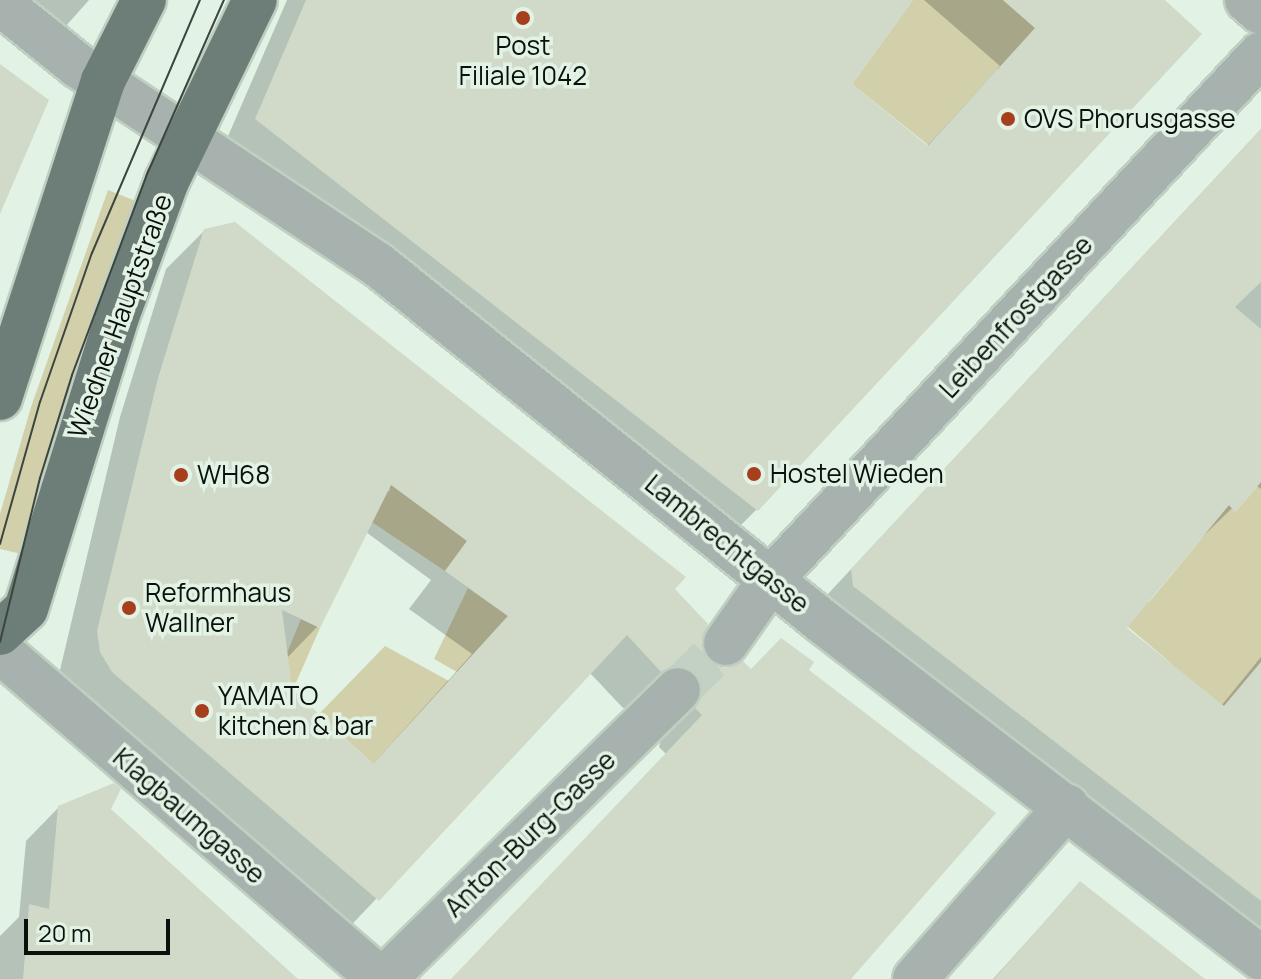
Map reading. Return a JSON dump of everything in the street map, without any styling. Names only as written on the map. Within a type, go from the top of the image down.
[{"type":"main road","points":[[0,398],[103,81],[144,0]]},
{"type":"main road","name":"Wiedner Hauptstraße","points":[[0,633],[26,609],[112,329],[189,136],[255,0]]},
{"type":"street","points":[[1247,0],[1261,12]]},
{"type":"street","name":"Lambrechtgasse","points":[[0,3],[103,81],[377,264],[771,579],[1261,958]]},
{"type":"street","name":"Leibenfrostgasse","points":[[771,579],[1261,54]]},
{"type":"street","points":[[726,643],[771,579]]},
{"type":"street","name":"Klagbaumgasse","points":[[0,651],[382,979]]},
{"type":"street","name":"Anton-Burg-Gasse","points":[[382,979],[678,690]]},
{"type":"street","points":[[915,979],[1067,806]]},
{"type":"green space","points":[[913,0],[1003,0],[1073,61],[997,69],[928,145],[852,84]]},
{"type":"green space","points":[[108,190],[146,205],[26,555],[0,549],[0,514],[31,407]]},
{"type":"green space","points":[[389,474],[467,541],[445,571],[351,508],[376,492],[390,491]]},
{"type":"green space","points":[[1261,482],[1261,662],[1225,705],[1261,736],[1144,697],[1172,664],[1120,620],[1150,601],[1229,505],[1236,511]]},
{"type":"green space","points":[[468,588],[508,616],[457,672],[434,659]]},
{"type":"green space","points":[[301,619],[320,628],[287,703],[287,653]]},
{"type":"green space","points":[[385,646],[449,681],[373,764],[319,714]]},
{"type":"building","points":[[306,0],[913,0],[852,84],[928,146],[1035,28],[1003,0],[1165,0],[1202,34],[758,511],[255,119]]},
{"type":"building","points":[[0,64],[49,100],[0,214]]},
{"type":"building","points":[[1261,129],[1261,282],[1235,307],[1261,329],[1261,482],[1235,512],[1229,505],[1127,628],[1224,706],[1261,662],[1261,901],[853,586],[851,569]]},
{"type":"building","points":[[235,222],[686,577],[675,589],[708,624],[701,642],[711,663],[725,668],[743,661],[751,669],[781,638],[814,662],[809,670],[996,813],[851,979],[451,979],[702,715],[695,708],[702,696],[696,673],[684,666],[661,672],[627,635],[379,901],[112,672],[100,652],[97,631],[158,378],[204,229]],"holes":[[[391,485],[467,541],[445,571],[508,616],[373,764],[292,689],[282,610],[320,628]]]},
{"type":"building","points":[[114,783],[121,789],[111,809],[298,979],[23,979],[29,904],[49,909],[58,806]]},
{"type":"building","points":[[1080,881],[1205,979],[994,979]]},
{"type":"tunnel","points":[[678,690],[726,643]]},
{"type":"tram line","points":[[0,544],[40,402],[92,253],[200,0]]},
{"type":"tram line","points":[[0,642],[40,478],[72,375],[148,172],[224,0]]},
{"type":"place","name":"Post Filiale 1042","points":[[523,18]]},
{"type":"place","name":"OVS Phorusgasse","points":[[1008,119]]},
{"type":"place","name":"Hostel Wieden","points":[[754,474]]},
{"type":"place","name":"WH68","points":[[181,475]]},
{"type":"place","name":"Reformhaus Wallner","points":[[129,608]]},
{"type":"place","name":"YAMATO kitchen & bar","points":[[202,711]]}]
